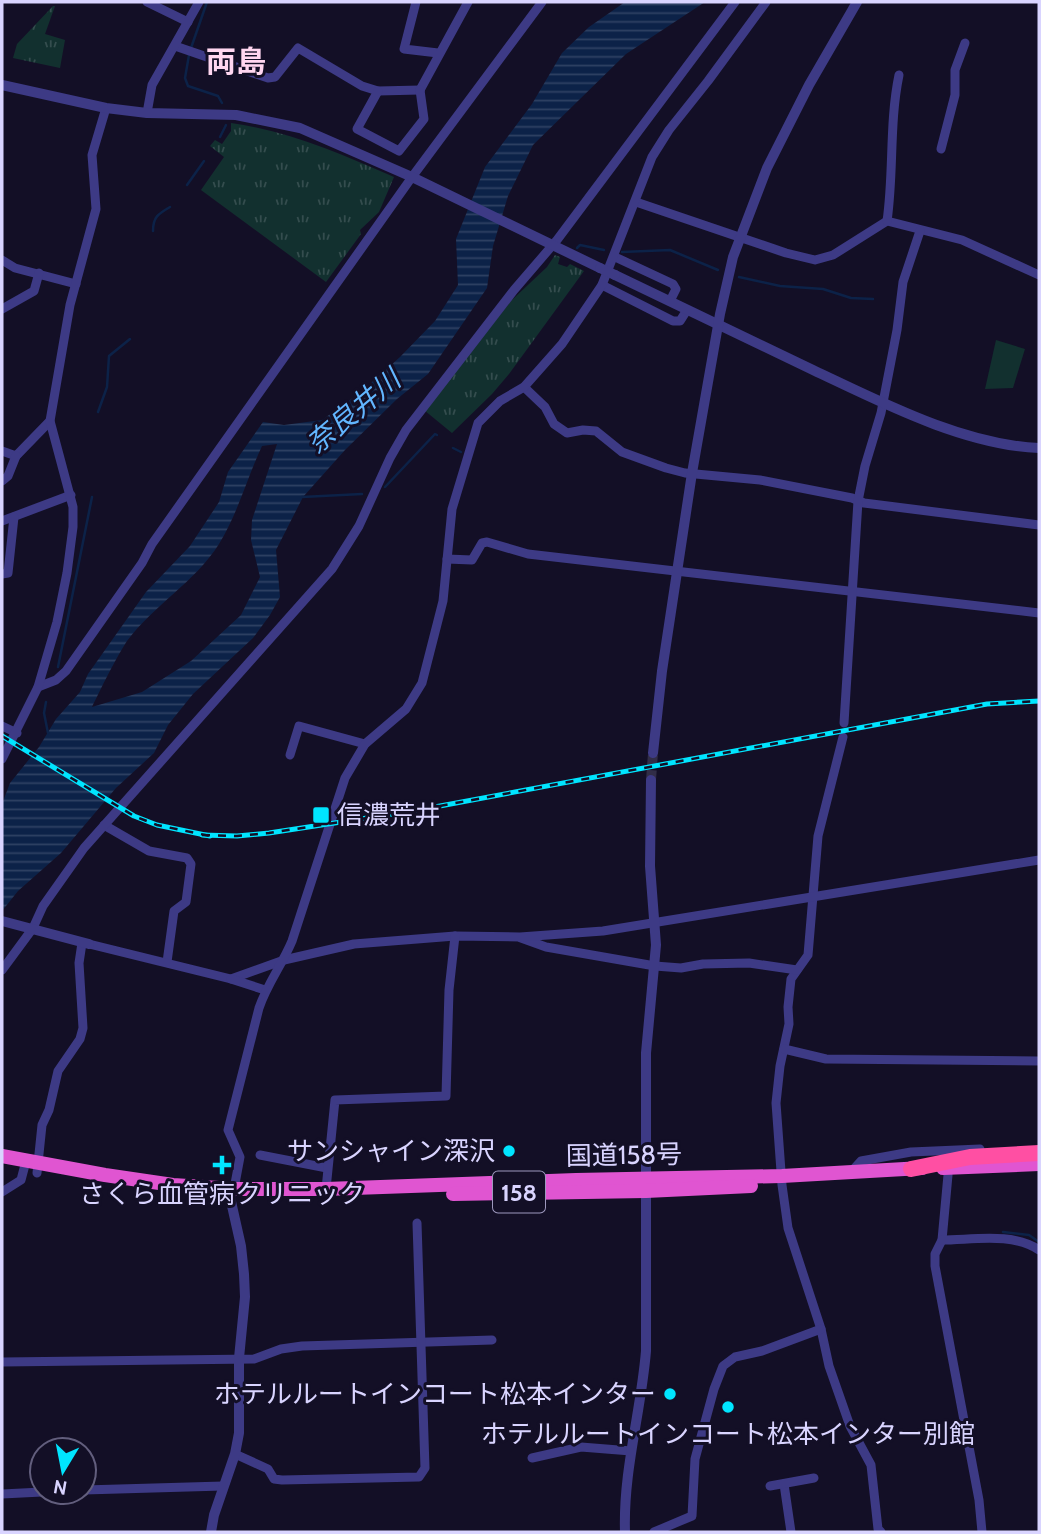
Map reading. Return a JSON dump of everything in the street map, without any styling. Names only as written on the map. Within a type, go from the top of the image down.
[{"type":"highway","points":[[911,1169],[970,1157],[1039,1153]]},
{"type":"highway","name":"国道158号","points":[[2,1156],[32,1167],[130,1188],[331,1198],[553,1191],[646,1185]]},
{"type":"highway","name":"国道158号","points":[[782,1180],[851,1172],[1039,1164]]},
{"type":"highway","name":"国道158号","points":[[2,1165],[32,1167]]},
{"type":"highway","name":"国道158号","points":[[232,1193],[326,1189],[646,1185],[1039,1173]]},
{"type":"street","points":[[147,2],[188,22]]},
{"type":"street","points":[[147,113],[152,85],[199,2]]},
{"type":"street","points":[[416,2],[404,49],[438,53]]},
{"type":"street","points":[[378,91],[356,129],[399,152],[424,119],[420,90],[468,2]]},
{"type":"street","points":[[38,687],[56,680],[77,657],[142,563],[152,544],[542,2]]},
{"type":"street","points":[[2,970],[66,872],[104,825],[332,569],[359,526],[406,430],[735,2]]},
{"type":"street","points":[[211,1532],[235,1454],[240,1417],[239,1358],[244,1274],[232,1193],[240,1157],[228,1130],[265,990],[284,960],[317,869],[345,778],[365,744],[406,709],[422,683],[441,611],[452,509],[478,423],[500,401],[524,387],[562,344],[602,285],[652,157],[669,130],[766,2]]},
{"type":"street","points":[[653,753],[676,571],[692,473],[718,325],[740,237],[767,168],[809,85],[857,2]]},
{"type":"street","points":[[941,149],[955,96],[955,70],[965,43]]},
{"type":"street","points":[[175,46],[268,78],[275,77],[298,48],[362,86],[378,91],[420,90]]},
{"type":"street","points":[[887,221],[895,94],[899,75]]},
{"type":"street","points":[[2,85],[106,108],[147,113],[215,113],[280,122],[319,134],[882,403],[957,431],[1039,448]]},
{"type":"street","points":[[2,759],[38,687],[57,622],[67,573],[73,527],[71,495],[50,421],[76,284],[96,209],[92,155],[106,108]]},
{"type":"street","points":[[636,202],[786,253],[816,260],[824,260],[887,221],[962,240],[1039,275]]},
{"type":"street","points":[[844,723],[858,501],[897,330],[903,282],[920,231]]},
{"type":"street","points":[[615,257],[673,284],[676,289],[670,301]]},
{"type":"street","points":[[2,260],[15,268],[76,284]]},
{"type":"street","points":[[2,309],[34,291],[39,273]]},
{"type":"street","points":[[602,285],[673,321],[680,321],[687,310]]},
{"type":"street","points":[[524,387],[545,407],[554,424],[567,433],[591,429],[632,457],[666,468],[760,480],[858,501],[1039,525]]},
{"type":"street","points":[[2,481],[8,476],[16,456],[50,421]]},
{"type":"street","points":[[2,451],[16,456]]},
{"type":"street","points":[[2,521],[71,495]]},
{"type":"street","points":[[2,574],[8,573],[14,517]]},
{"type":"street","points":[[447,559],[472,560],[482,543],[487,542],[528,554],[1039,613]]},
{"type":"street","points":[[2,726],[17,733]]},
{"type":"street","points":[[290,755],[299,726],[365,744]]},
{"type":"street","points":[[843,737],[818,836],[808,955],[791,979],[776,1103],[788,1228],[821,1329],[829,1366],[850,1426],[871,1465],[878,1529],[881,1532]]},
{"type":"street","points":[[625,1532],[624,1509],[645,1360],[646,1053],[655,966],[650,853],[651,780]]},
{"type":"street","points":[[104,825],[149,851],[187,858],[191,864],[186,902],[174,911],[167,962]]},
{"type":"street","points":[[231,979],[284,960],[354,944],[455,936],[520,937],[603,931],[1039,860]]},
{"type":"street","points":[[2,921],[85,944],[167,962],[265,990]]},
{"type":"street","points":[[326,1189],[335,1100],[446,1096],[449,990],[455,936]]},
{"type":"street","points":[[520,937],[546,947],[655,966],[681,968],[703,964],[749,963],[797,970]]},
{"type":"street","points":[[2,1192],[19,1183],[32,1167],[42,1125],[50,1110],[58,1071],[80,1039],[83,1028],[79,963],[85,944]]},
{"type":"street","points":[[784,1049],[826,1059],[1039,1061]]},
{"type":"street","points":[[851,1172],[861,1161],[874,1161],[911,1152],[1039,1146]]},
{"type":"street","points":[[260,1155],[327,1168]]},
{"type":"street","points":[[948,1175],[942,1240],[935,1254],[935,1266],[979,1500],[982,1532]]},
{"type":"street","points":[[235,1454],[268,1469],[274,1479],[419,1477],[425,1468],[417,1223]]},
{"type":"street","points":[[942,1240],[1008,1239],[1030,1243],[1039,1250]]},
{"type":"street","points":[[654,1532],[692,1516],[695,1459],[714,1390],[726,1363],[735,1357],[762,1351],[821,1329]]},
{"type":"street","points":[[2,1362],[259,1359],[281,1349],[302,1346],[492,1340]]},
{"type":"street","points":[[532,1458],[581,1447],[631,1451]]},
{"type":"street","points":[[770,1486],[814,1478]]},
{"type":"street","points":[[784,1484],[791,1532]]},
{"type":"street","points":[[98,1490],[223,1486]]},
{"type":"street","points":[[2,1493],[28,1492]]},
{"type":"green space","points":[[53,6],[45,34],[65,40],[60,68],[13,58],[17,44]]},
{"type":"green space","points":[[231,123],[294,138],[394,177],[379,212],[360,230],[361,234],[326,282],[201,190],[224,157],[210,146],[215,140],[222,144],[231,131]]},
{"type":"green space","points":[[555,255],[560,257],[558,264],[567,267],[570,264],[584,271],[509,374],[452,433],[424,410],[512,300],[547,267]]},
{"type":"green space","points":[[996,340],[1025,349],[1013,388],[985,389]]},
{"type":"water","name":"奈良井川","points":[[625,2],[705,2],[626,54],[533,145],[508,196],[493,246],[487,288],[428,374],[397,399],[345,450],[303,497],[276,550],[280,597],[270,615],[253,638],[193,694],[168,725],[154,753],[116,788],[61,853],[18,891],[2,911],[2,804],[10,783],[39,747],[56,719],[80,692],[88,674],[146,592],[190,546],[219,502],[228,472],[263,422],[284,425],[322,420],[361,392],[435,321],[458,285],[456,239],[485,167],[532,104],[562,53],[589,27]],"holes":[[[277,444],[252,520],[251,540],[260,577],[241,615],[191,661],[142,692],[92,707],[127,641],[149,616],[198,570],[219,544],[232,520],[262,446]]]},
{"type":"waterway","points":[[191,48],[207,2]]},
{"type":"waterway","points":[[189,55],[185,78],[188,86],[218,96],[222,103]]},
{"type":"waterway","points":[[220,137],[226,125]]},
{"type":"waterway","points":[[187,185],[204,161]]},
{"type":"waterway","points":[[153,231],[157,216],[170,207]]},
{"type":"waterway","points":[[577,248],[580,245],[604,250]]},
{"type":"waterway","points":[[622,252],[670,250],[718,270]]},
{"type":"waterway","points":[[739,277],[780,286],[823,289],[851,298],[873,299]]},
{"type":"waterway","points":[[98,412],[107,387],[109,356],[130,339]]},
{"type":"waterway","points":[[385,487],[435,434],[437,435]]},
{"type":"waterway","points":[[453,448],[461,452]]},
{"type":"waterway","points":[[302,497],[362,494]]},
{"type":"waterway","points":[[58,667],[92,497]]},
{"type":"waterway","points":[[46,702],[44,713],[48,733]]},
{"type":"waterway","points":[[1003,1232],[1029,1235],[1039,1242]]},
{"type":"tunnel","points":[[651,780],[653,753]]},
{"type":"railway","points":[[202,835],[269,833],[413,811],[987,704],[1039,701]]},
{"type":"railway","points":[[2,736],[134,816],[157,825],[210,836]]},
{"type":"place","name":"信濃荒井","points":[[321,815]]},
{"type":"place","name":"サンシャイン深沢","points":[[509,1151]]},
{"type":"place","name":"さくら血管病クリニック","points":[[222,1165]]},
{"type":"place","name":"ホテルルートインコート松本インター","points":[[670,1394]]},
{"type":"place","name":"ホテルルートインコート松本インター別館","points":[[728,1407]]},
{"type":"district","name":"両島","points":[[236,61]]}]
